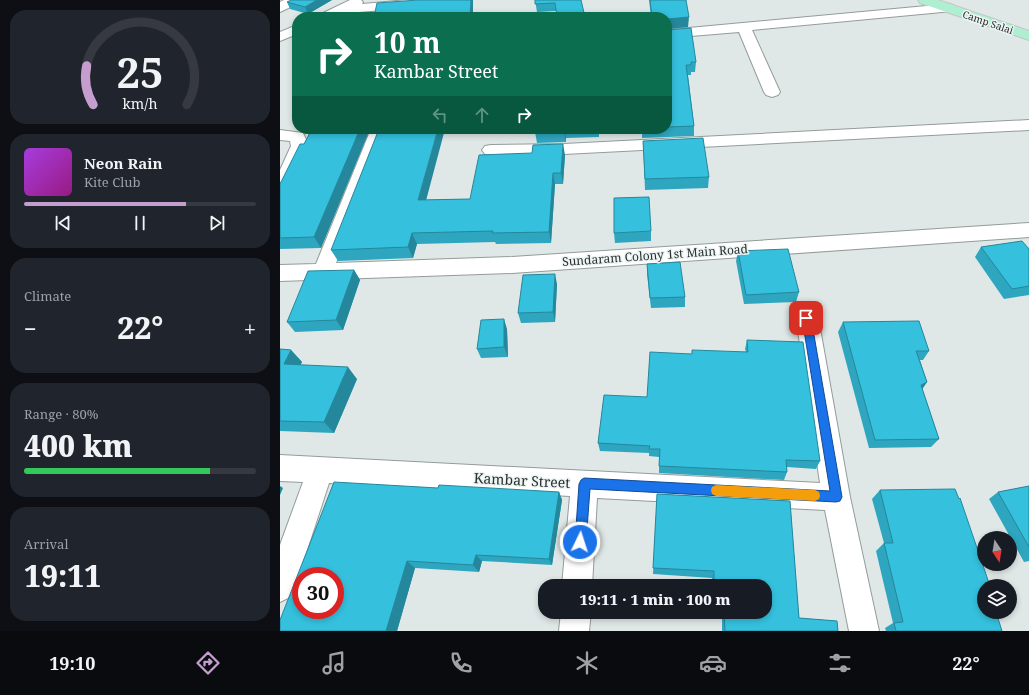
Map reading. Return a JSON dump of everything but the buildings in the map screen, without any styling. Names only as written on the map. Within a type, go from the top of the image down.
[{"type":"main road","name":"Camp Salai","points":[[925,0],[1029,36]]},
{"type":"street","points":[[280,8],[294,0]]},
{"type":"street","points":[[337,12],[358,0]]},
{"type":"street","points":[[343,9],[460,0]]},
{"type":"street","points":[[672,34],[948,8]]},
{"type":"street","points":[[744,27],[772,92]]},
{"type":"street","points":[[490,150],[564,149],[1029,125]]},
{"type":"street","points":[[323,271],[377,134]]},
{"type":"street","points":[[280,135],[297,137],[300,146],[280,189]]},
{"type":"street","name":"Sundaram Colony 1st Main Road","points":[[280,273],[512,265],[1029,230]]},
{"type":"street","points":[[806,318],[836,497],[864,631]]},
{"type":"street","name":"Kambar Street","points":[[280,468],[836,497]]},
{"type":"street","points":[[280,587],[320,470]]},
{"type":"street","points":[[577,579],[584,484]]},
{"type":"street","points":[[574,631],[575,619]]},
{"type":"slow traffic","points":[[716,490],[815,496]]},
{"type":"route","points":[[580,542],[584,484],[836,497],[806,318]]}]
